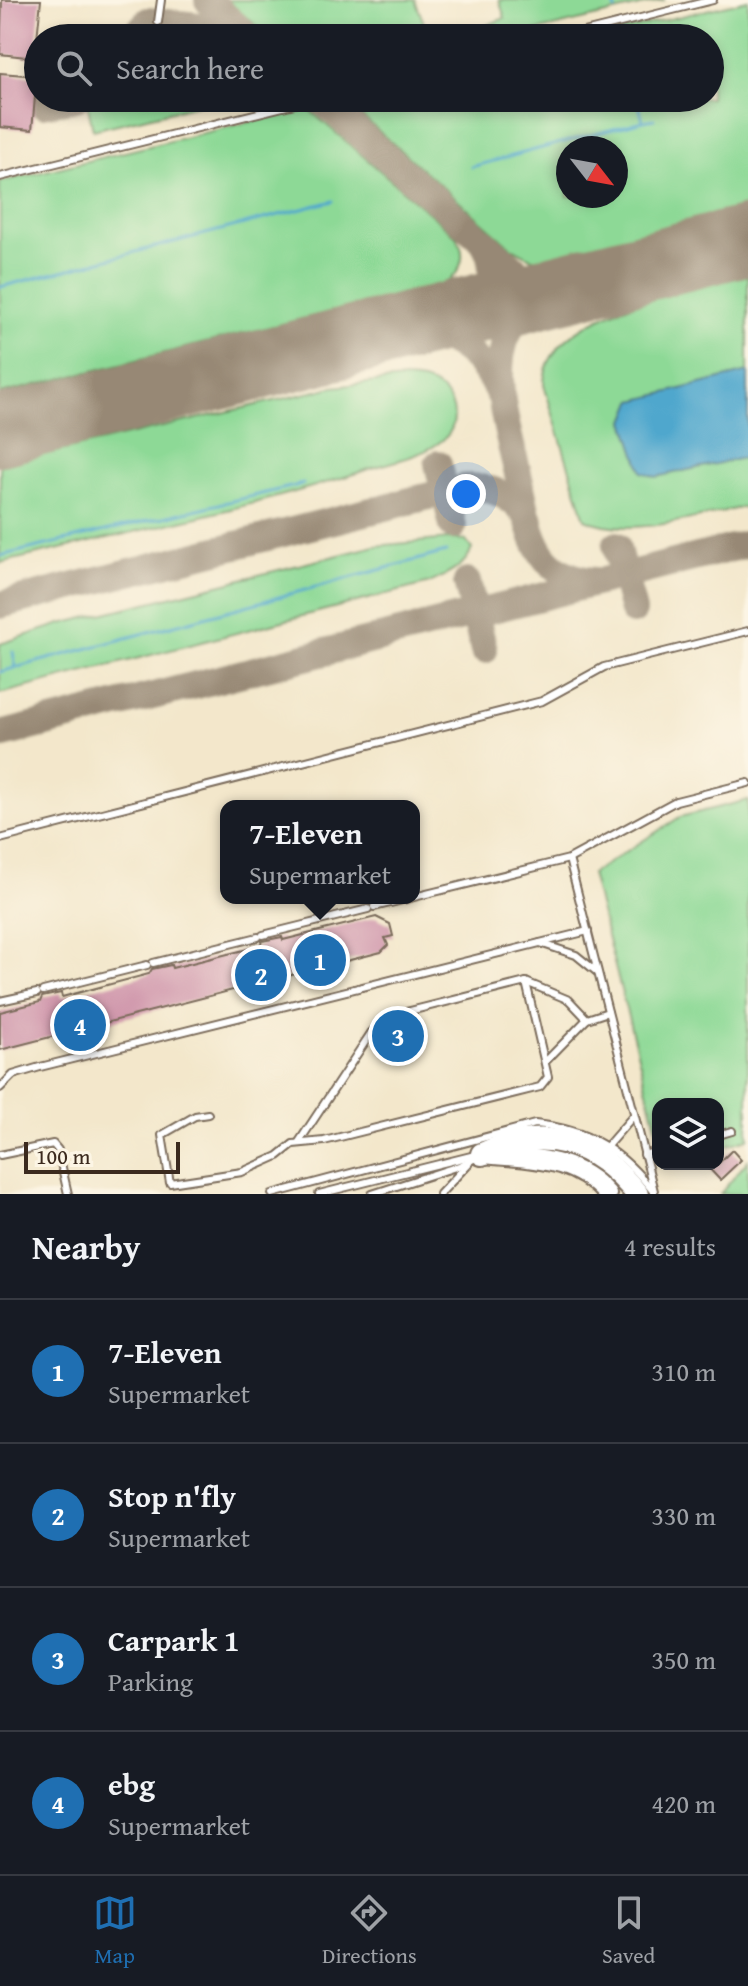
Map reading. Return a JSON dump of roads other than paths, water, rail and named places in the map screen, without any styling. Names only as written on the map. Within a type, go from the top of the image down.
[{"type":"highway","points":[[477,1157],[518,1139],[555,1139],[583,1148],[617,1172],[637,1194]]},
{"type":"main road","points":[[477,1157],[558,1162],[592,1179],[607,1194]]},
{"type":"lane","points":[[158,22],[161,0]]},
{"type":"lane","points":[[616,24],[713,0]]},
{"type":"lane","points":[[0,177],[262,112]]},
{"type":"lane","points":[[0,839],[542,701],[604,667],[748,631]]},
{"type":"lane","points":[[420,896],[569,859],[676,801],[748,783]]},
{"type":"lane","points":[[569,859],[655,1194]]},
{"type":"lane","points":[[0,1001],[388,904]]},
{"type":"lane","points":[[0,1088],[13,1075],[40,1067],[588,931]]},
{"type":"lane","points":[[537,943],[576,955],[599,975]]},
{"type":"lane","points":[[299,1142],[386,1017],[526,982],[569,1000],[587,1019]]},
{"type":"lane","points":[[208,1114],[195,1116],[162,1135],[170,1183],[242,1172],[299,1142],[324,1141],[540,1087],[548,1077],[546,1061],[526,982]]},
{"type":"lane","points":[[546,1061],[587,1019],[608,1012]]},
{"type":"lane","points":[[608,1145],[634,1115]]},
{"type":"lane","points":[[272,1194],[458,1146],[518,1126],[558,1126],[608,1145],[630,1163],[655,1194]]},
{"type":"lane","points":[[724,1133],[732,1131]]},
{"type":"lane","points":[[0,1155],[53,1144],[58,1150],[68,1194]]},
{"type":"lane","points":[[644,1155],[652,1153]]},
{"type":"lane","points":[[319,1194],[477,1157]]},
{"type":"lane","points":[[372,1194],[477,1157]]},
{"type":"lane","points":[[440,1194],[477,1157]]},
{"type":"water","points":[[748,372],[748,457],[656,477],[642,472],[625,421],[633,401]]},
{"type":"waterway","points":[[613,0],[616,10]]},
{"type":"waterway","points":[[641,112],[643,121],[654,119]]},
{"type":"waterway","points":[[471,167],[643,121]]},
{"type":"waterway","points":[[0,287],[333,201]]},
{"type":"waterway","points":[[0,556],[303,484]]},
{"type":"waterway","points":[[0,672],[446,552]]},
{"type":"waterway","points":[[13,652],[16,668]]},
{"type":"place","name":"7-Eleven","points":[[320,960]]},
{"type":"place","name":"Stop n'fly","points":[[261,975]]},
{"type":"place","name":"ebg","points":[[80,1025]]},
{"type":"place","name":"Carpark 1","points":[[398,1036]]}]
